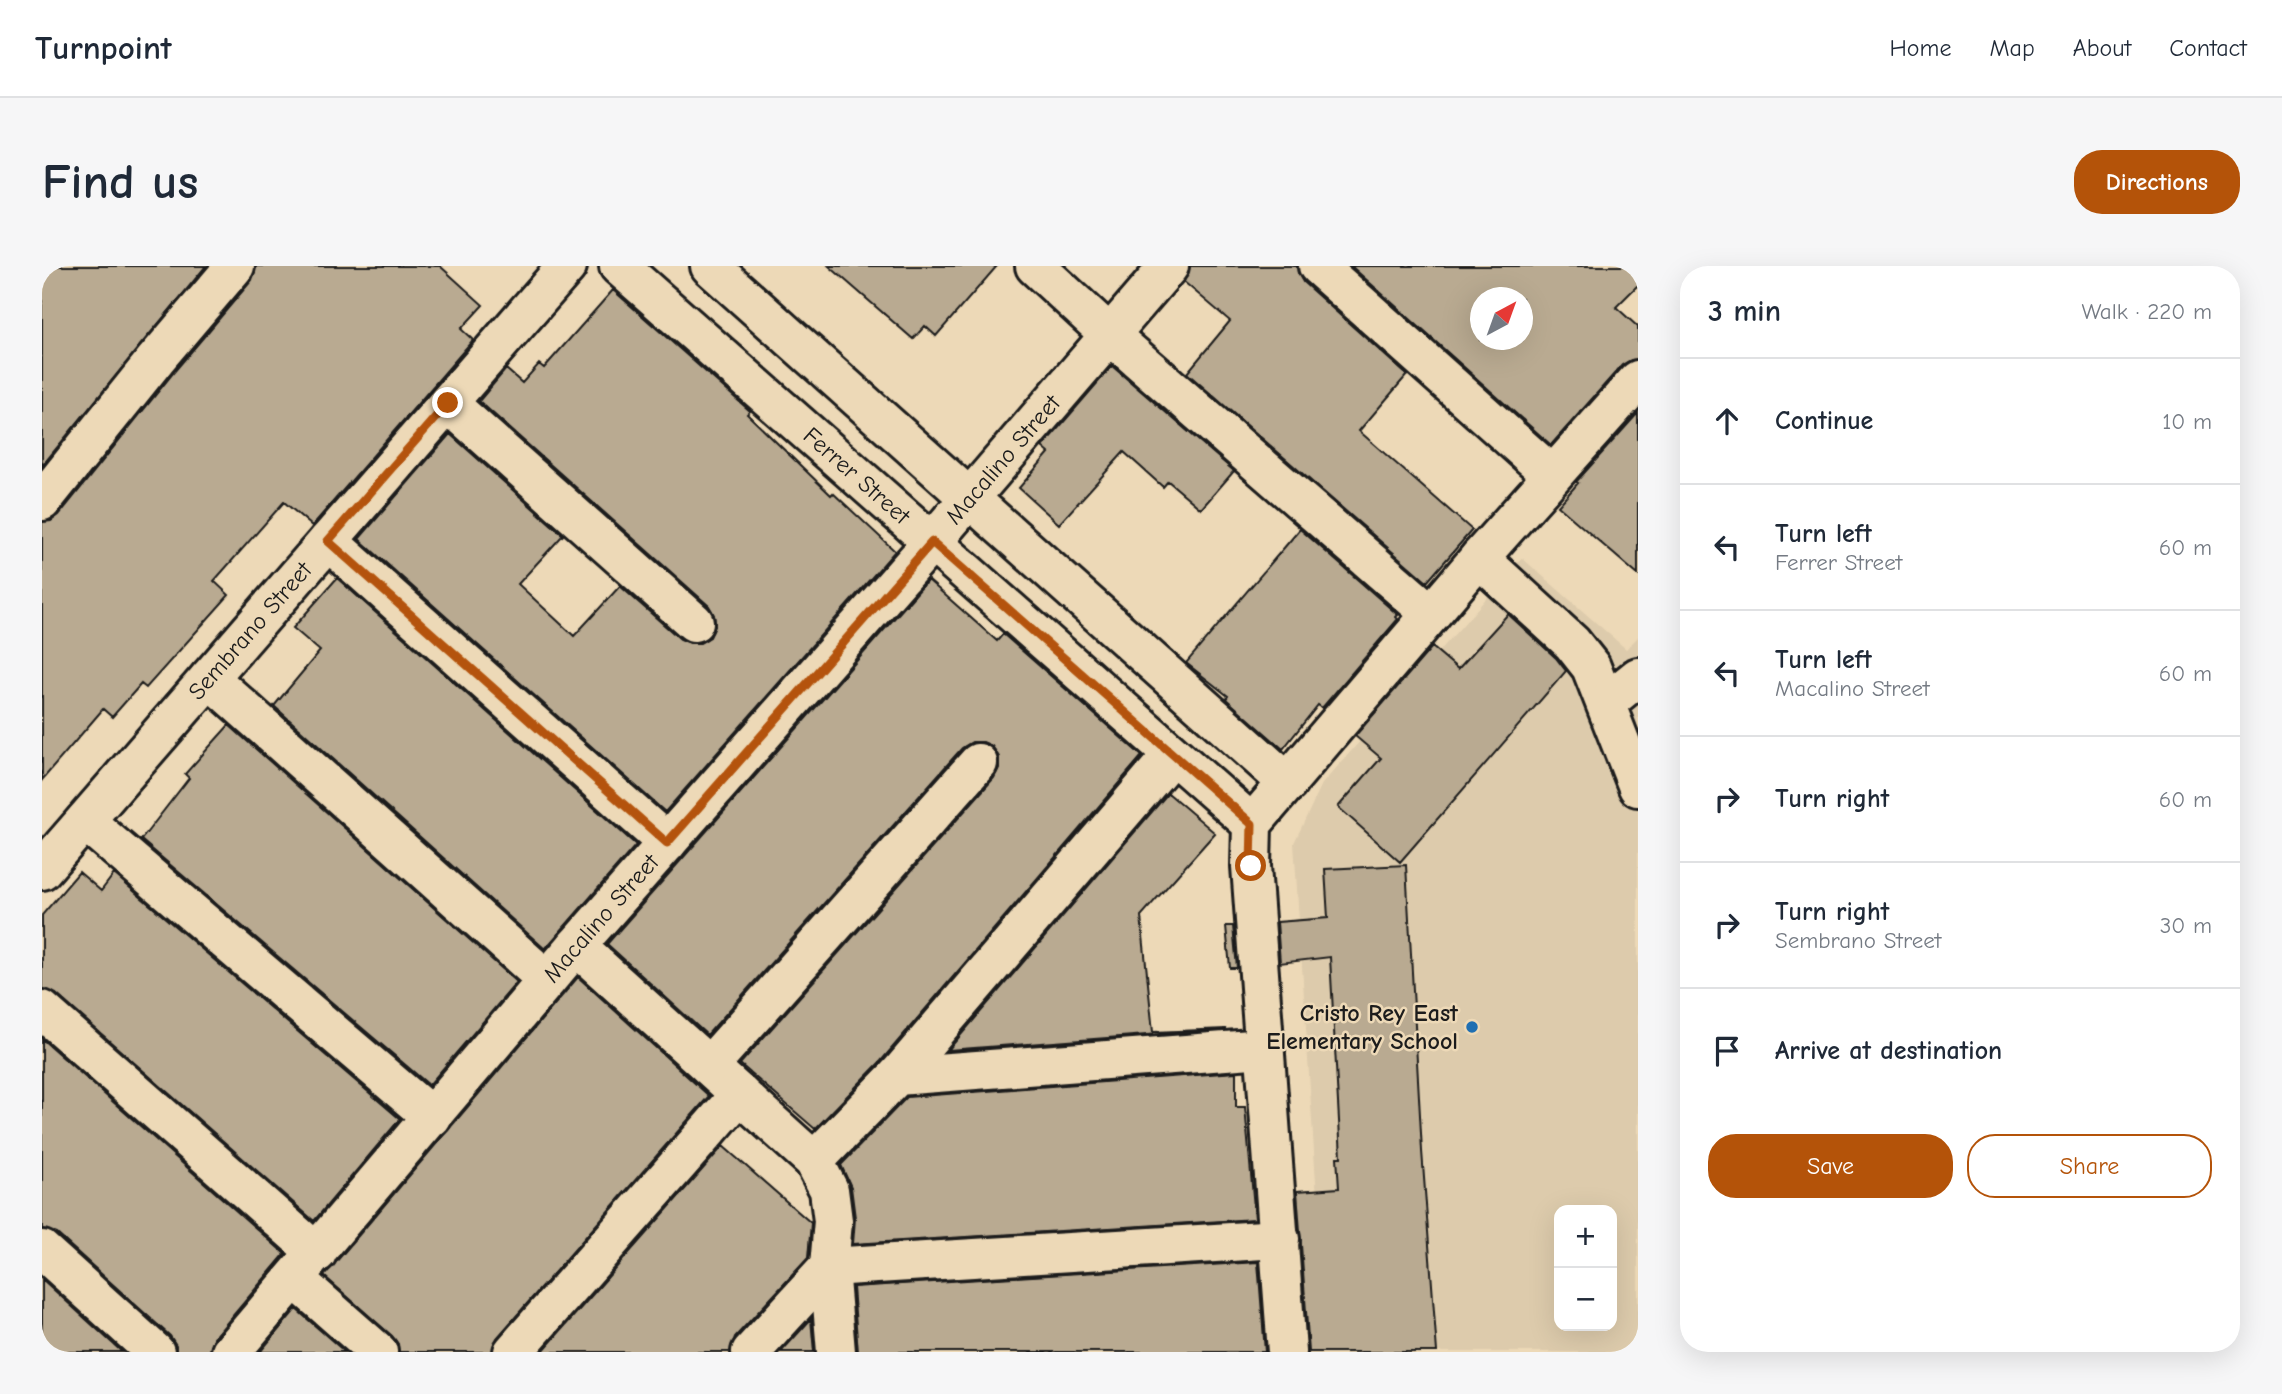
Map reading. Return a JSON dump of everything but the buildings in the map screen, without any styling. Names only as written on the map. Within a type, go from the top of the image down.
[{"type":"street","points":[[42,501],[235,266]]},
{"type":"street","name":"Sembrano Street","points":[[42,870],[567,266]]},
{"type":"street","name":"Ferrer Street","points":[[618,266],[1252,824]]},
{"type":"street","points":[[710,266],[1288,783]]},
{"type":"street","points":[[1035,266],[1110,335],[1431,614]]},
{"type":"street","name":"Macalino Street","points":[[231,1352],[576,946],[932,542],[1170,266]]},
{"type":"street","points":[[1318,266],[1552,475]]},
{"type":"street","points":[[1287,1352],[1251,866],[1252,824],[1479,558],[1638,380]]},
{"type":"street","points":[[448,403],[694,622]]},
{"type":"street","points":[[328,541],[667,843]]},
{"type":"street","points":[[1479,558],[1572,643],[1591,667],[1607,702],[1638,787]]},
{"type":"street","points":[[1607,702],[1638,677]]},
{"type":"street","points":[[209,678],[547,980]]},
{"type":"street","points":[[814,1161],[897,1076],[1172,755]]},
{"type":"street","points":[[709,1066],[978,763]]},
{"type":"street","points":[[85,821],[432,1117]]},
{"type":"street","points":[[576,946],[814,1161],[829,1190],[833,1221],[829,1267],[836,1352]]},
{"type":"street","points":[[42,1010],[306,1266],[378,1352]]},
{"type":"street","points":[[897,1076],[1265,1048]]},
{"type":"street","points":[[513,1352],[740,1094]]},
{"type":"street","points":[[751,1352],[829,1267],[1280,1239]]},
{"type":"street","points":[[42,1250],[155,1352]]},
{"type":"shaded area","name":"Cristo Rey East Elementary School","points":[[1522,558],[1626,649],[1638,637],[1638,1352],[1327,1352],[1294,843],[1322,784]]},
{"type":"place","name":"Cristo Rey East Elementary School","points":[[1472,1027]]},
{"type":"route","points":[[448,403],[328,541],[667,843],[932,542],[1252,824],[1251,866]]}]
